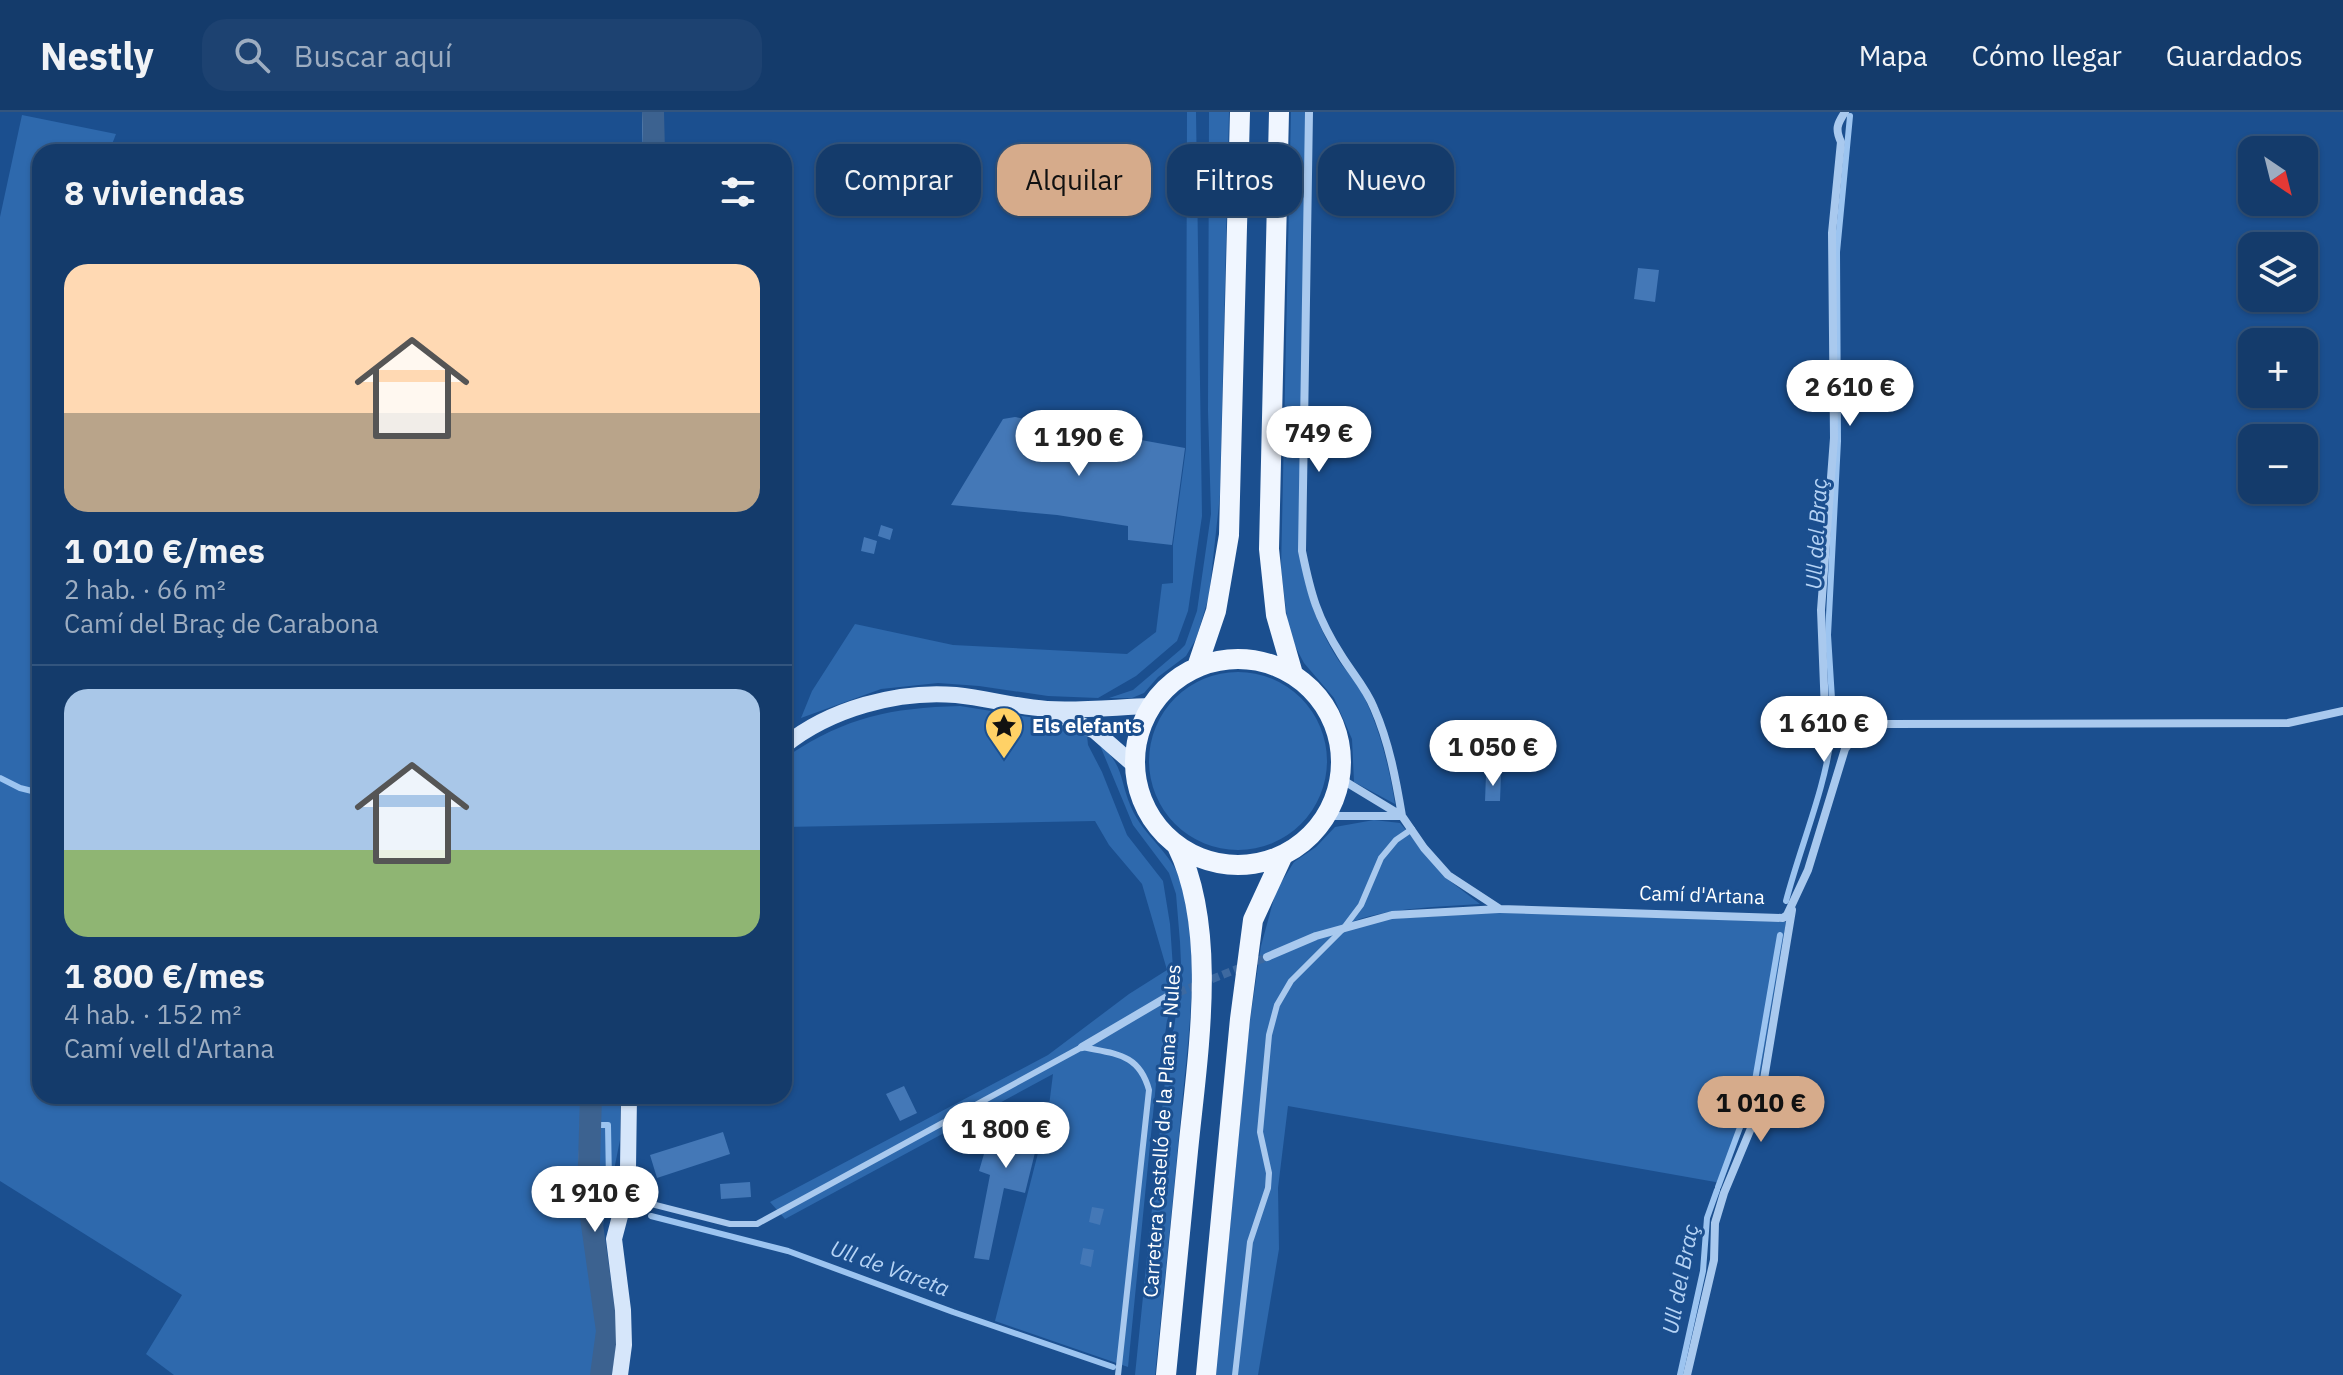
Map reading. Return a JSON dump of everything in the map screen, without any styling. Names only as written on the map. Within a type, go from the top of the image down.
[{"type":"main road","points":[[1197,667],[1216,611],[1229,535],[1240,112]]},
{"type":"main road","points":[[1279,112],[1269,549],[1276,615],[1293,674]]},
{"type":"main road","points":[[1229,659],[1262,661],[1293,674],[1323,701],[1339,739],[1341,779],[1326,816],[1307,839],[1283,855],[1247,865],[1211,862],[1177,846],[1146,810],[1134,765],[1138,734],[1151,706],[1171,683],[1197,667],[1229,659]]},
{"type":"main road","name":"Carretera Castelló de la Plana - Nules","points":[[1166,1375],[1200,1001],[1197,903],[1190,871],[1177,846]]},
{"type":"main road","points":[[1206,1375],[1240,1019],[1253,920],[1283,855]]},
{"type":"street","points":[[1309,112],[1302,551],[1311,599],[1326,631],[1364,686],[1376,710],[1395,774],[1402,816]]},
{"type":"street","points":[[1845,112],[1836,131],[1841,142],[1832,233],[1834,438],[1828,497],[1822,635],[1825,711],[1829,719],[1852,739],[1862,732],[1887,724],[2288,723],[2343,711]]},
{"type":"street","points":[[792,741],[823,721],[854,709],[906,696],[955,695],[1046,709],[1151,706]]},
{"type":"street","points":[[1046,709],[1095,731],[1134,765]]},
{"type":"street","name":"Camí d'Artana","points":[[1500,909],[1783,918],[1794,903],[1808,870],[1845,749],[1852,739]]},
{"type":"street","points":[[1341,779],[1402,816],[1448,875],[1500,909]]},
{"type":"street","points":[[1326,816],[1402,816]]},
{"type":"street","points":[[1687,1375],[1714,1260],[1715,1223],[1754,1121],[1762,1091],[1794,903]]},
{"type":"street","points":[[1267,957],[1316,936],[1392,915],[1500,909]]},
{"type":"street","points":[[1082,1047],[1167,997]]},
{"type":"street","points":[[620,1375],[624,1345],[623,1310],[614,1239],[625,1197],[629,1104]]},
{"type":"lane","points":[[1235,1375],[1250,1242],[1268,1188],[1269,1173],[1260,1132],[1269,1035],[1277,1005],[1291,981],[1343,929],[1361,905],[1381,858],[1396,840],[1412,829]]},
{"type":"lane","points":[[625,1197],[730,1224],[757,1224],[1082,1047],[1131,1059],[1140,1067],[1149,1090],[1118,1375]]},
{"type":"shaded area","points":[[1187,112],[1196,112],[1196,144],[1187,144]]},
{"type":"shaded area","points":[[1209,112],[1229,112],[1228,144],[1209,144]]},
{"type":"shaded area","points":[[1291,112],[1306,112],[1299,551],[1318,621],[1339,661],[1361,691],[1373,718],[1395,804],[1354,782],[1352,739],[1334,698],[1304,663],[1288,625],[1281,570],[1289,216],[1302,216],[1302,144],[1290,144]]},
{"type":"shaded area","points":[[22,115],[116,134],[112,144],[32,144],[32,1104],[582,1104],[578,1205],[584,1217],[599,1320],[596,1375],[174,1375],[146,1354],[182,1295],[0,1181],[0,217]]},
{"type":"shaded area","points":[[1187,216],[1198,216],[1202,516],[1188,611],[1177,641],[1136,676],[1098,698],[1048,696],[938,683],[881,689],[801,718],[812,691],[855,624],[953,645],[1127,654],[1156,632],[1162,584],[1173,583],[1173,545],[1186,448]]},
{"type":"shaded area","points":[[1209,216],[1227,216],[1220,495],[1209,596],[1196,639],[1186,656],[1158,677],[1144,693],[1132,698],[1109,698],[1133,690],[1180,650],[1185,645],[1197,611],[1211,514]]},
{"type":"shaded area","points":[[1238,672],[1272,679],[1301,698],[1320,727],[1327,761],[1320,795],[1301,824],[1272,843],[1238,850],[1204,843],[1175,824],[1156,795],[1149,761],[1156,727],[1175,698],[1204,679]]},
{"type":"shaded area","points":[[960,706],[1042,719],[1087,735],[1088,745],[1127,835],[1163,881],[1174,983],[1156,1084],[1128,1367],[995,1321],[1048,1114],[1053,1074],[785,1219],[770,1202],[1048,1055],[1129,994],[1167,970],[1142,884],[1109,845],[1095,821],[792,827],[792,753],[850,723],[912,709]]},
{"type":"shaded area","points":[[1099,743],[1117,766],[1136,817],[1177,872],[1187,911],[1190,940],[1189,1027],[1155,1375],[1135,1375],[1167,1061],[1182,985],[1176,894],[1169,873],[1133,825]]},
{"type":"shaded area","points":[[1374,820],[1400,823],[1446,878],[1480,904],[1401,910],[1354,921],[1502,912],[1786,922],[1757,1093],[1721,1183],[1288,1106],[1278,1188],[1279,1249],[1258,1375],[1216,1375],[1249,1027],[1261,946],[1276,891],[1294,862],[1316,847],[1335,827]]},
{"type":"shaded area","points":[[596,1104],[620,1104],[620,1140],[600,1241],[596,1201]]},
{"type":"building","points":[[1638,268],[1659,270],[1655,302],[1634,299]]},
{"type":"building","points":[[1015,417],[1185,448],[1172,545],[1128,540],[1128,526],[1057,515],[951,505],[1003,419]]},
{"type":"building","points":[[881,525],[893,529],[890,540],[878,536]]},
{"type":"building","points":[[864,537],[877,541],[874,554],[861,551]]},
{"type":"building","points":[[1486,775],[1501,775],[1500,801],[1485,801]]},
{"type":"building","points":[[904,1086],[917,1113],[900,1121],[886,1094]]},
{"type":"building","points":[[1045,1112],[1025,1193],[1004,1188],[989,1260],[974,1258],[990,1175],[979,1171],[993,1123]]},
{"type":"building","points":[[723,1132],[730,1154],[657,1178],[650,1155]]},
{"type":"building","points":[[750,1182],[751,1197],[721,1199],[720,1184]]},
{"type":"building","points":[[1092,1207],[1104,1209],[1100,1225],[1089,1222]]},
{"type":"building","points":[[1083,1248],[1094,1250],[1091,1267],[1080,1264]]},
{"type":"waterway","points":[[645,112],[646,144]]},
{"type":"waterway","points":[[653,112],[654,144]]},
{"type":"waterway","name":"Ull del Braç","points":[[1833,715],[1828,635],[1838,441],[1837,252],[1850,116]]},
{"type":"waterway","name":"Ull del Braç","points":[[1786,901],[1818,796],[1832,732]]},
{"type":"waterway","points":[[0,778],[32,791]]},
{"type":"waterway","name":"Ull del Braç","points":[[1718,1187],[1753,1092],[1780,935]]},
{"type":"waterway","points":[[584,1104],[580,1202],[590,1205]]},
{"type":"waterway","points":[[591,1104],[588,1196],[607,1331],[601,1375]]},
{"type":"waterway","name":"Ull de Vareta","points":[[591,1125],[608,1125],[609,1181],[606,1201]]},
{"type":"waterway","name":"Ull del Braç","points":[[1680,1375],[1703,1271],[1707,1218],[1717,1190]]},
{"type":"waterway","name":"Ull de Vareta","points":[[651,1216],[788,1251],[1113,1367]]},
{"type":"tunnel","points":[[1167,997],[1267,957]]},
{"type":"place","name":"Els elefants","points":[[1004,760]]}]
